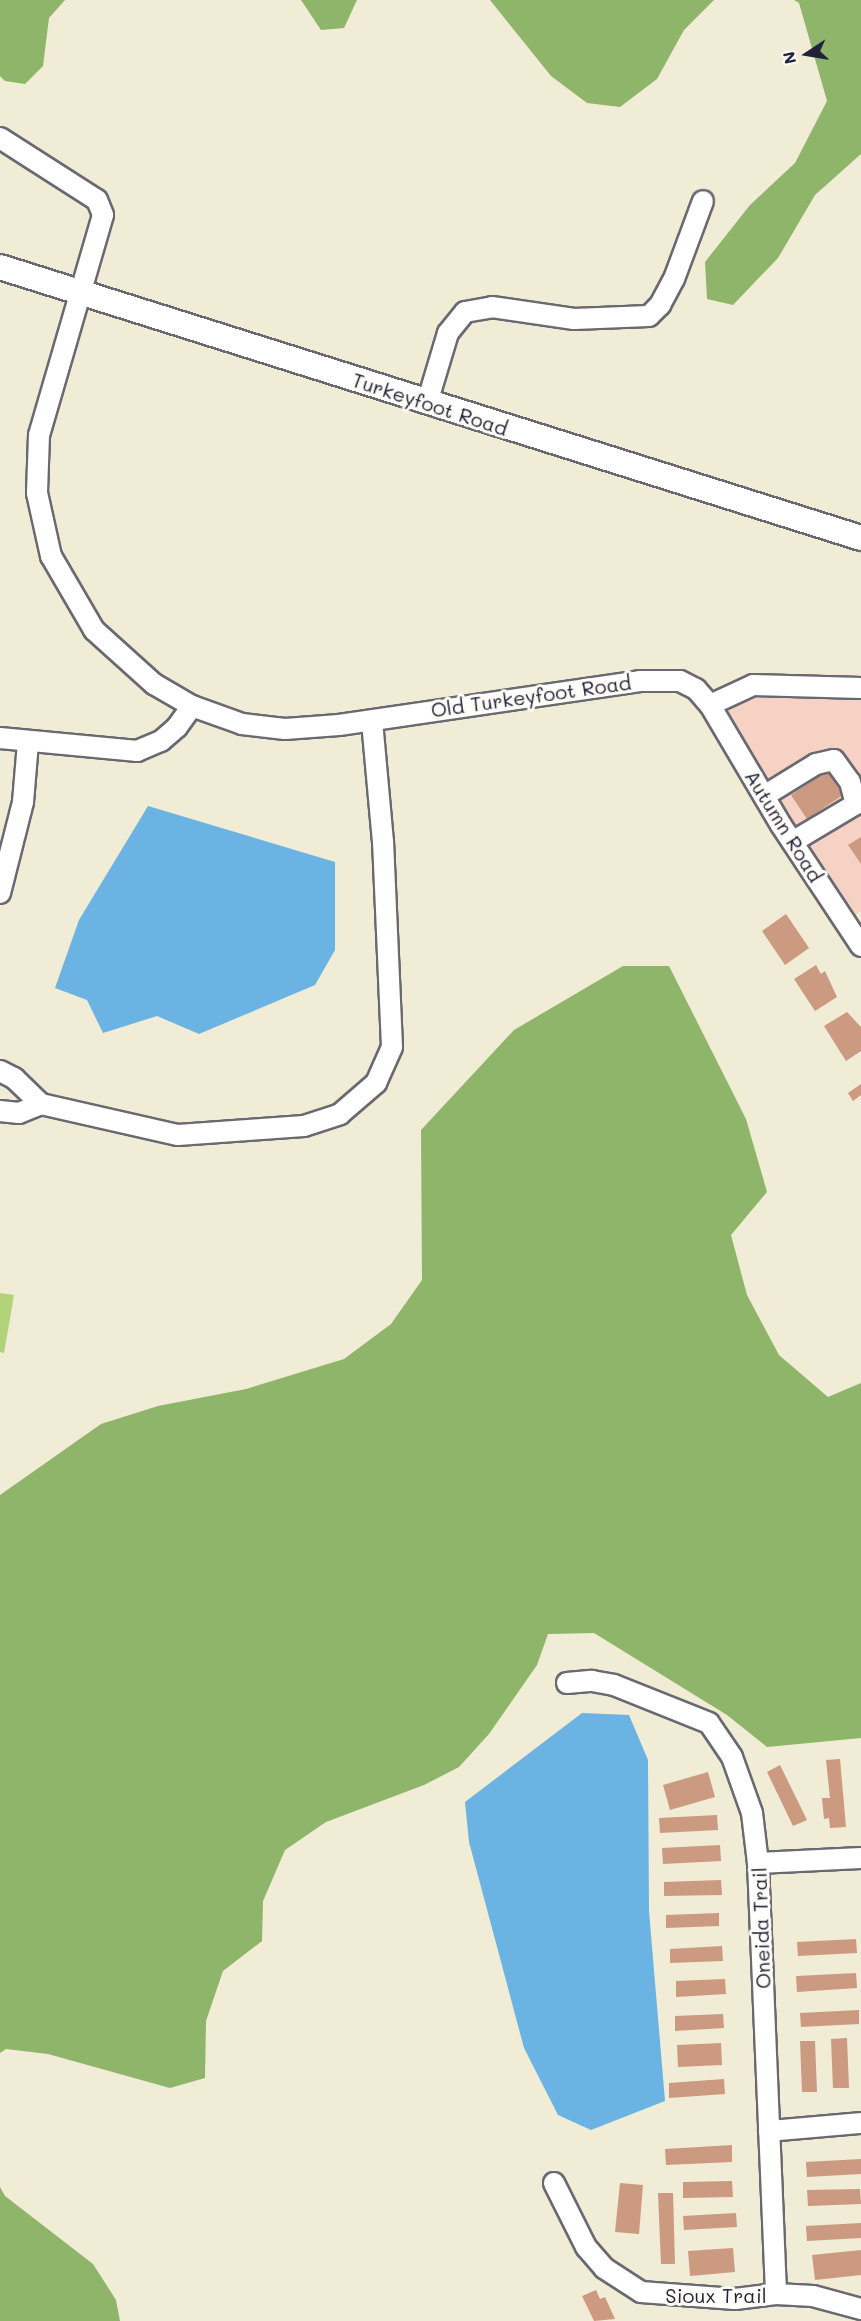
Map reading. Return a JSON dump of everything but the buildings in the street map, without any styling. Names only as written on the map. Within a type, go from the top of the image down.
[{"type":"main road","name":"Turkeyfoot Road","points":[[0,267],[861,538]]},
{"type":"street","name":"Old Turkeyfoot Road","points":[[0,138],[97,200],[103,215],[83,293],[39,435],[37,493],[51,556],[94,630],[154,684],[192,706],[242,724],[285,729],[372,720],[640,681],[680,681],[696,689],[710,705]]},
{"type":"street","points":[[427,403],[448,333],[465,312],[492,307],[574,319],[649,316],[660,305],[674,279],[703,201]]},
{"type":"street","points":[[710,705],[753,685],[861,688]]},
{"type":"street","name":"Autumn Road","points":[[710,705],[792,842],[861,946]]},
{"type":"street","points":[[0,738],[28,743],[137,751],[161,741],[177,727],[192,706]]},
{"type":"street","points":[[0,1071],[14,1078],[41,1104],[177,1135],[304,1126],[340,1114],[376,1083],[393,1047],[372,720]]},
{"type":"street","points":[[0,892],[23,802],[28,743]]},
{"type":"street","points":[[764,796],[816,764],[834,760],[850,782],[856,804],[792,842]]},
{"type":"street","points":[[0,1111],[19,1113],[41,1104]]},
{"type":"street","name":"Oneida Trail","points":[[567,1683],[592,1681],[614,1685],[709,1723],[732,1757],[744,1791],[756,1835],[758,1863],[776,2294]]},
{"type":"street","points":[[758,1863],[861,1858]]},
{"type":"street","points":[[769,2131],[861,2123]]},
{"type":"street","name":"Sioux Trail","points":[[554,2182],[586,2247],[604,2268],[641,2292],[735,2299],[776,2294],[813,2296],[861,2309]]},
{"type":"shaded area","points":[[861,688],[861,911],[845,922],[710,705],[731,692]]},
{"type":"green space","points":[[0,0],[65,0],[49,18],[43,66],[25,84],[5,81],[0,76]]},
{"type":"green space","points":[[301,0],[357,0],[344,28],[321,30]]},
{"type":"green space","points":[[490,0],[714,0],[684,30],[657,79],[620,107],[587,103],[551,76]]},
{"type":"green space","points":[[794,0],[861,0],[861,154],[815,195],[778,258],[733,305],[707,299],[705,262],[750,205],[795,163],[827,101],[799,3]]},
{"type":"green space","points":[[623,966],[669,966],[746,1119],[767,1192],[731,1235],[747,1295],[779,1355],[828,1397],[861,1383],[861,1738],[767,1747],[727,1715],[594,1633],[548,1634],[537,1665],[489,1734],[459,1767],[424,1785],[326,1822],[285,1850],[263,1901],[262,1941],[223,1971],[206,2021],[205,2078],[170,2088],[48,2054],[6,2049],[0,2053],[0,1495],[101,1424],[158,1406],[246,1389],[344,1359],[391,1324],[422,1280],[421,1130],[514,1030]]},
{"type":"green space","points":[[0,1293],[14,1295],[4,1353],[0,1352]]},
{"type":"green space","points":[[0,2187],[5,2196],[93,2264],[116,2300],[120,2321],[0,2321]]},
{"type":"water","points":[[148,806],[335,862],[335,950],[315,985],[199,1034],[157,1016],[103,1033],[87,1000],[55,988],[79,920]]},
{"type":"water","points":[[582,1713],[629,1715],[648,1760],[649,1911],[665,2101],[591,2130],[558,2115],[524,2048],[469,1842],[465,1802]]}]
